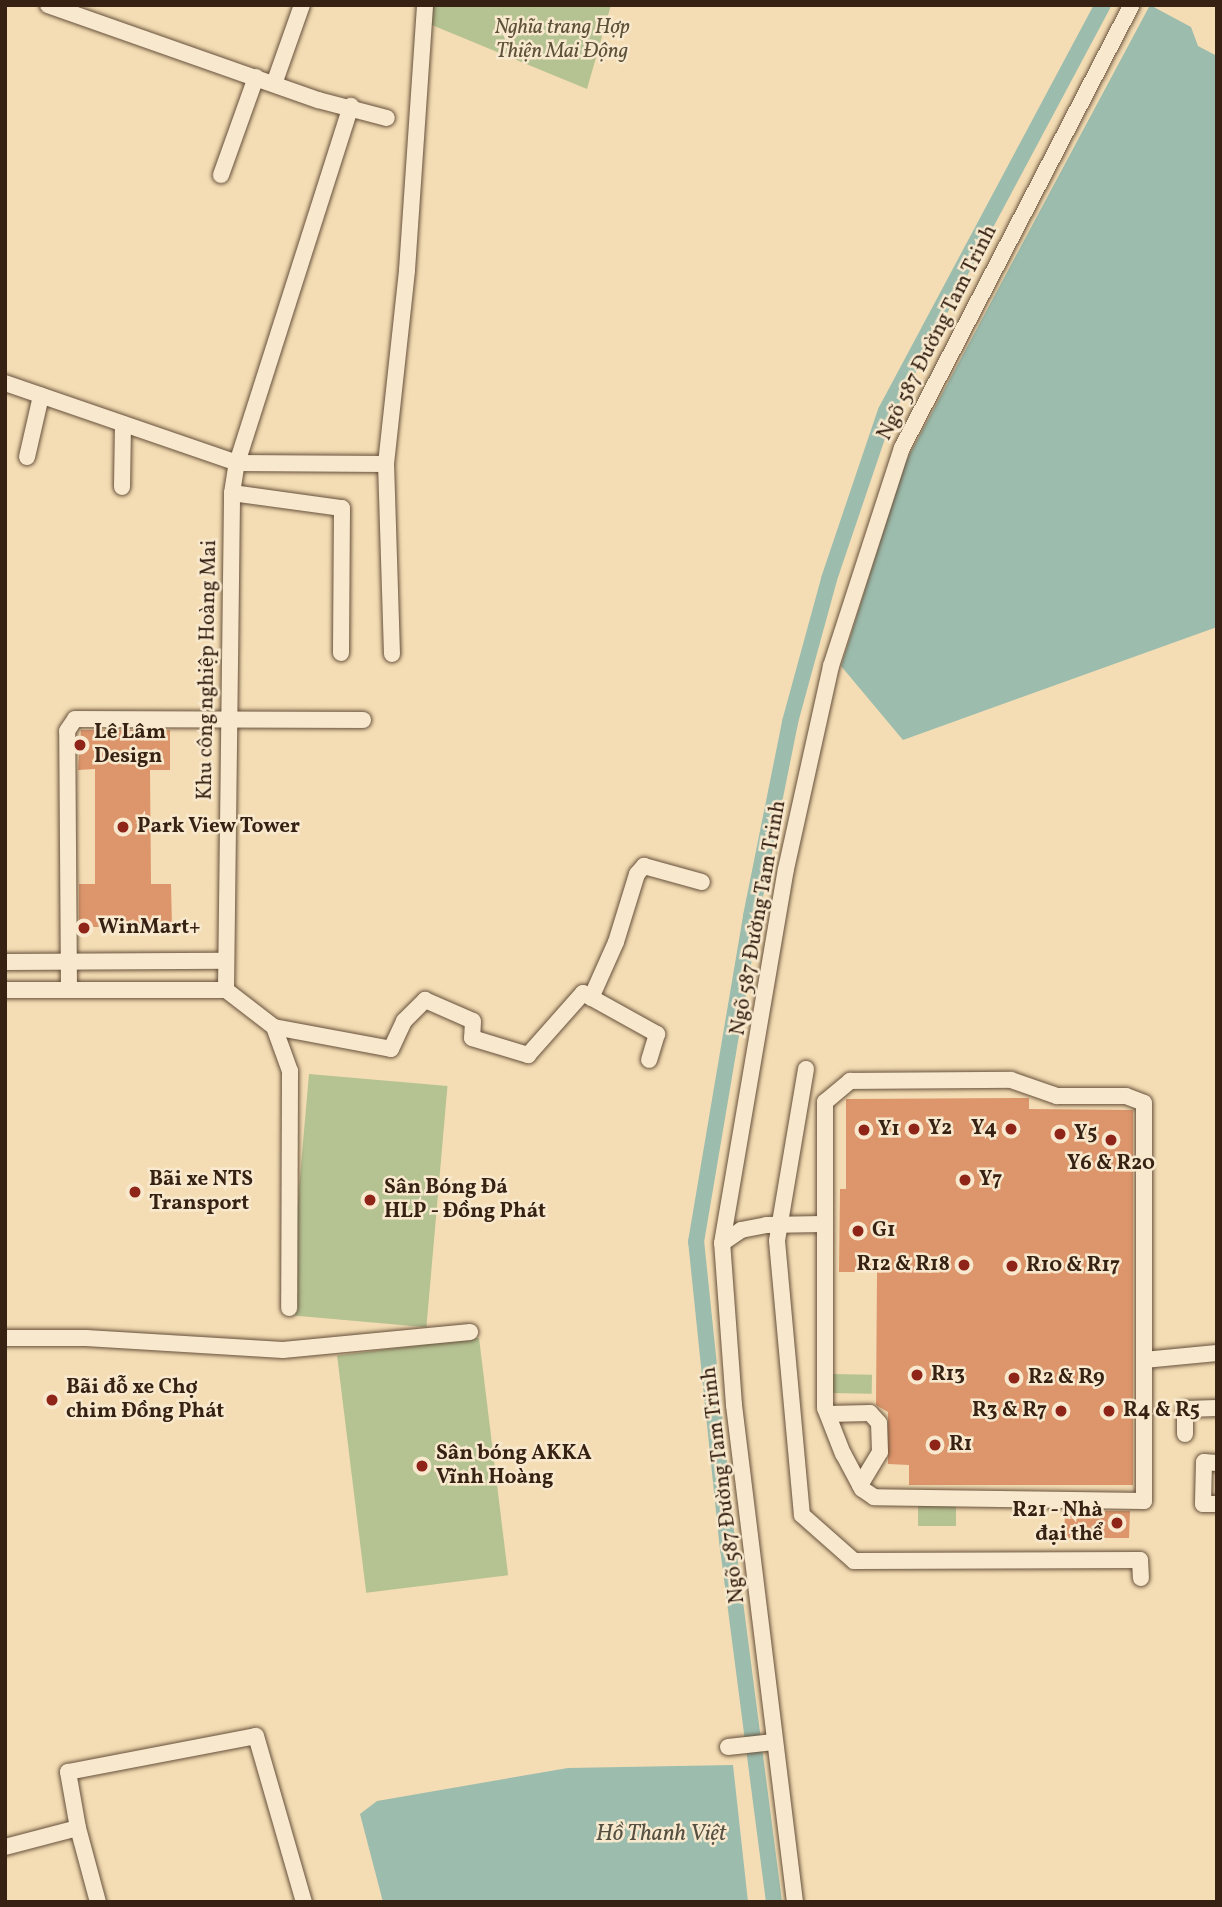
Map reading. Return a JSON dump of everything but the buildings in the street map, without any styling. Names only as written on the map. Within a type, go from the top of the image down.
[{"type":"street","points":[[48,5],[274,84],[387,118]]},
{"type":"street","points":[[274,84],[302,5]]},
{"type":"street","points":[[392,654],[386,464],[407,270],[425,5]]},
{"type":"street","name":"Ngõ 587 Đường Tam Trinh","points":[[794,1902],[772,1742],[734,1405],[722,1243],[799,808],[831,666],[902,448],[1132,5]]},
{"type":"street","points":[[221,175],[256,77]]},
{"type":"street","name":"Khu công nghiệp Hoàng Mai","points":[[226,990],[227,719],[232,493],[237,463],[351,106]]},
{"type":"street","points":[[5,383],[237,463],[386,464]]},
{"type":"street","points":[[27,457],[41,396]]},
{"type":"street","points":[[122,424],[122,487]]},
{"type":"street","points":[[232,493],[342,508],[341,653]]},
{"type":"street","points":[[69,990],[69,724],[80,718],[363,720]]},
{"type":"street","points":[[591,998],[616,942],[637,874],[645,866],[702,882]]},
{"type":"street","points":[[5,962],[226,961]]},
{"type":"street","points":[[5,990],[226,990],[274,1027],[391,1049],[404,1021],[425,1000],[473,1021],[472,1038],[528,1055],[583,993],[657,1034],[649,1060]]},
{"type":"street","points":[[274,1027],[290,1071],[289,1308]]},
{"type":"street","points":[[806,1069],[779,1223],[802,1515],[853,1561],[1140,1560],[1141,1578]]},
{"type":"street","points":[[1011,1080],[1056,1096],[1136,1098],[1145,1111],[1144,1501],[889,1499],[868,1494],[860,1485],[828,1414],[822,1388],[822,1224],[823,1111],[832,1093],[850,1081],[1011,1080]]},
{"type":"street","points":[[722,1243],[741,1230],[779,1223],[822,1224]]},
{"type":"street","points":[[5,1338],[86,1338],[283,1350],[470,1332]]},
{"type":"street","points":[[1144,1360],[1217,1353]]},
{"type":"street","points":[[1185,1434],[1185,1409],[1217,1408]]},
{"type":"street","points":[[828,1414],[870,1413],[880,1423],[880,1452],[860,1485]]},
{"type":"street","points":[[1217,1463],[1204,1462],[1203,1504],[1217,1504]]},
{"type":"street","points":[[98,1902],[78,1828],[68,1772],[256,1736],[304,1902]]},
{"type":"street","points":[[728,1747],[772,1742]]},
{"type":"street","points":[[5,1847],[78,1828]]},
{"type":"green space","name":"Nghĩa trang Hợp Thiện Mai Động","points":[[428,5],[611,5],[587,89],[427,23]]},
{"type":"green space","name":"Sân Bóng Đá HLP - Đồng Phát","points":[[309,1074],[447,1086],[426,1327],[288,1315]]},
{"type":"green space","name":"Sân bóng AKKA Vĩnh Hoàng","points":[[479,1338],[508,1575],[366,1593],[337,1355]]},
{"type":"green space","points":[[832,1374],[872,1375],[872,1394],[832,1393]]},
{"type":"green space","points":[[918,1505],[956,1505],[956,1526],[918,1526]]},
{"type":"water","points":[[1150,5],[1191,27],[1198,46],[1217,56],[1217,627],[903,740],[841,666],[905,463]]},
{"type":"water","name":"Hồ Thanh Việt","points":[[733,1765],[748,1902],[383,1902],[360,1814],[377,1801],[568,1768]]},
{"type":"waterway","points":[[774,1902],[728,1550],[696,1242],[751,916],[790,722],[829,579],[886,411],[1103,5]]},
{"type":"place","name":"Lê Lâm Design","points":[[80,745]]},
{"type":"place","name":"Park View Tower","points":[[123,827]]},
{"type":"place","name":"WinMart+","points":[[84,928]]},
{"type":"place","name":"Y2","points":[[914,1129]]},
{"type":"place","name":"Y4","points":[[1011,1129]]},
{"type":"place","name":"Y1","points":[[864,1130]]},
{"type":"place","name":"Y5","points":[[1060,1134]]},
{"type":"place","name":"Y6 & R20","points":[[1111,1140]]},
{"type":"place","name":"Y7","points":[[965,1180]]},
{"type":"place","name":"Bãi xe NTS Transport","points":[[135,1192]]},
{"type":"place","name":"Sân Bóng Đá HLP - Đồng Phát","points":[[370,1200]]},
{"type":"place","name":"G1","points":[[858,1231]]},
{"type":"place","name":"R12 & R18","points":[[964,1265]]},
{"type":"place","name":"R10 & R17","points":[[1012,1266]]},
{"type":"place","name":"R13","points":[[917,1375]]},
{"type":"place","name":"R2 & R9","points":[[1014,1378]]},
{"type":"place","name":"Bãi đỗ xe Chợ chim Đồng Phát","points":[[52,1400]]},
{"type":"place","name":"R3 & R7","points":[[1061,1411]]},
{"type":"place","name":"R4 & R5","points":[[1109,1411]]},
{"type":"place","name":"R1","points":[[935,1445]]},
{"type":"place","name":"Sân bóng AKKA Vĩnh Hoàng","points":[[422,1466]]},
{"type":"place","name":"R21 - Nhà đại thể","points":[[1117,1523]]}]
